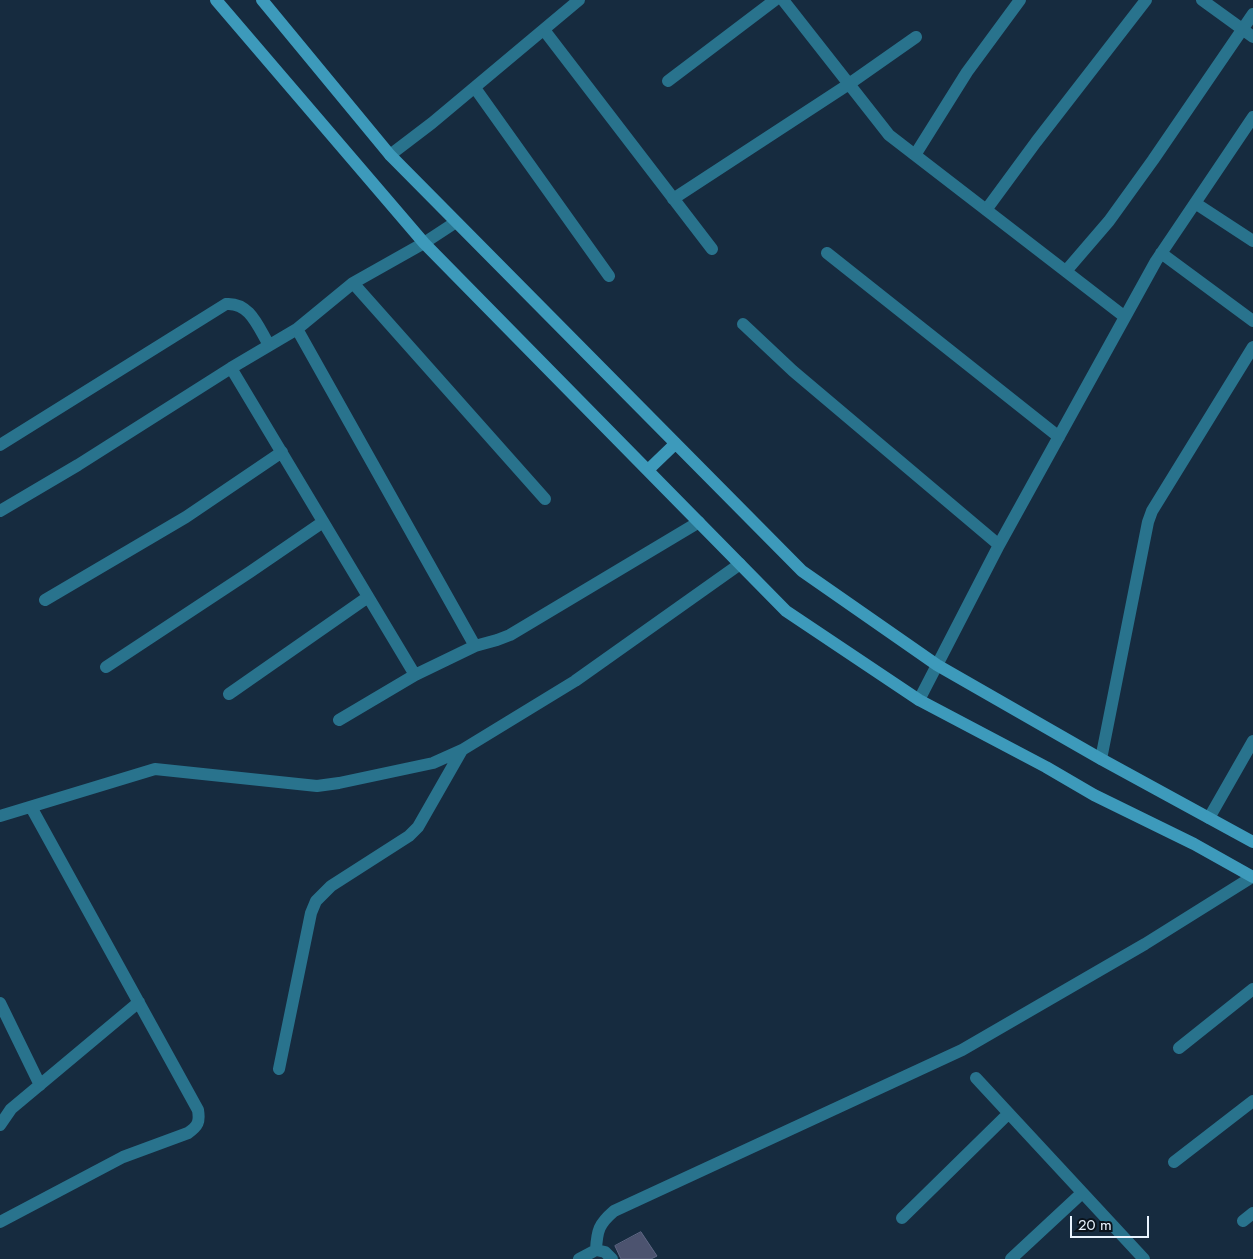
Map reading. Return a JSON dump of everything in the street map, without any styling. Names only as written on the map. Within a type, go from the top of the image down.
[{"type":"street","points":[[216,0],[424,243],[786,611],[919,700],[1046,766],[1094,795],[1194,844],[1252,877],[1145,944],[962,1050],[614,1211],[604,1220],[597,1231],[596,1250]]},
{"type":"street","points":[[262,0],[390,155],[802,571],[937,665],[1101,759],[1253,842]]},
{"type":"street","points":[[390,155],[475,88],[579,0]]},
{"type":"street","points":[[668,81],[775,0]]},
{"type":"street","points":[[783,0],[889,135],[1125,317]]},
{"type":"street","points":[[915,155],[967,72],[1020,0]]},
{"type":"street","points":[[986,210],[1146,0]]},
{"type":"street","points":[[1202,0],[1253,37]]},
{"type":"street","points":[[1066,271],[1109,221],[1253,14]]},
{"type":"street","points":[[544,30],[712,249]]},
{"type":"street","points":[[673,199],[849,84],[916,37]]},
{"type":"street","points":[[475,88],[609,276]]},
{"type":"street","points":[[919,700],[999,545],[1161,253],[1253,118]]},
{"type":"street","points":[[1195,203],[1253,242]]},
{"type":"street","points":[[0,511],[78,465],[231,368],[297,329],[353,283],[424,243],[456,222]]},
{"type":"street","points":[[826,253],[1059,437]]},
{"type":"street","points":[[1161,253],[1253,321]]},
{"type":"street","points":[[353,283],[545,499]]},
{"type":"street","points":[[0,445],[226,304],[235,303],[250,312],[269,345]]},
{"type":"street","points":[[743,324],[793,371],[999,545]]},
{"type":"street","points":[[297,329],[475,646]]},
{"type":"street","points":[[1101,759],[1148,522],[1152,510],[1253,347]]},
{"type":"street","points":[[231,368],[415,675]]},
{"type":"street","points":[[648,470],[675,444]]},
{"type":"street","points":[[45,600],[186,517],[282,452]]},
{"type":"street","points":[[106,666],[323,522]]},
{"type":"street","points":[[339,720],[415,675],[475,646],[510,635],[699,522]]},
{"type":"street","points":[[0,816],[155,770],[316,786],[433,763],[462,750],[575,681],[740,564]]},
{"type":"street","points":[[229,694],[368,596]]},
{"type":"street","points":[[1209,818],[1253,741]]},
{"type":"street","points":[[279,1069],[311,913],[316,902],[331,886],[409,836],[418,827],[462,750]]},
{"type":"street","points":[[0,1222],[123,1157],[188,1133],[196,1127],[200,1119],[198,1110],[31,807]]},
{"type":"street","points":[[1179,1048],[1253,989]]},
{"type":"street","points":[[0,1124],[11,1109],[139,1002]]},
{"type":"street","points":[[0,1003],[5,1024],[40,1085]]},
{"type":"street","points":[[976,1078],[1144,1259]]},
{"type":"street","points":[[1174,1162],[1253,1102]]},
{"type":"street","points":[[902,1218],[1008,1114]]},
{"type":"street","points":[[1011,1259],[1082,1194]]},
{"type":"street","points":[[1242,1221],[1253,1213]]},
{"type":"street","points":[[579,1259],[596,1250],[605,1252],[612,1259]]},
{"type":"building","points":[[641,1232],[657,1256],[651,1259],[621,1259],[615,1246]]}]
